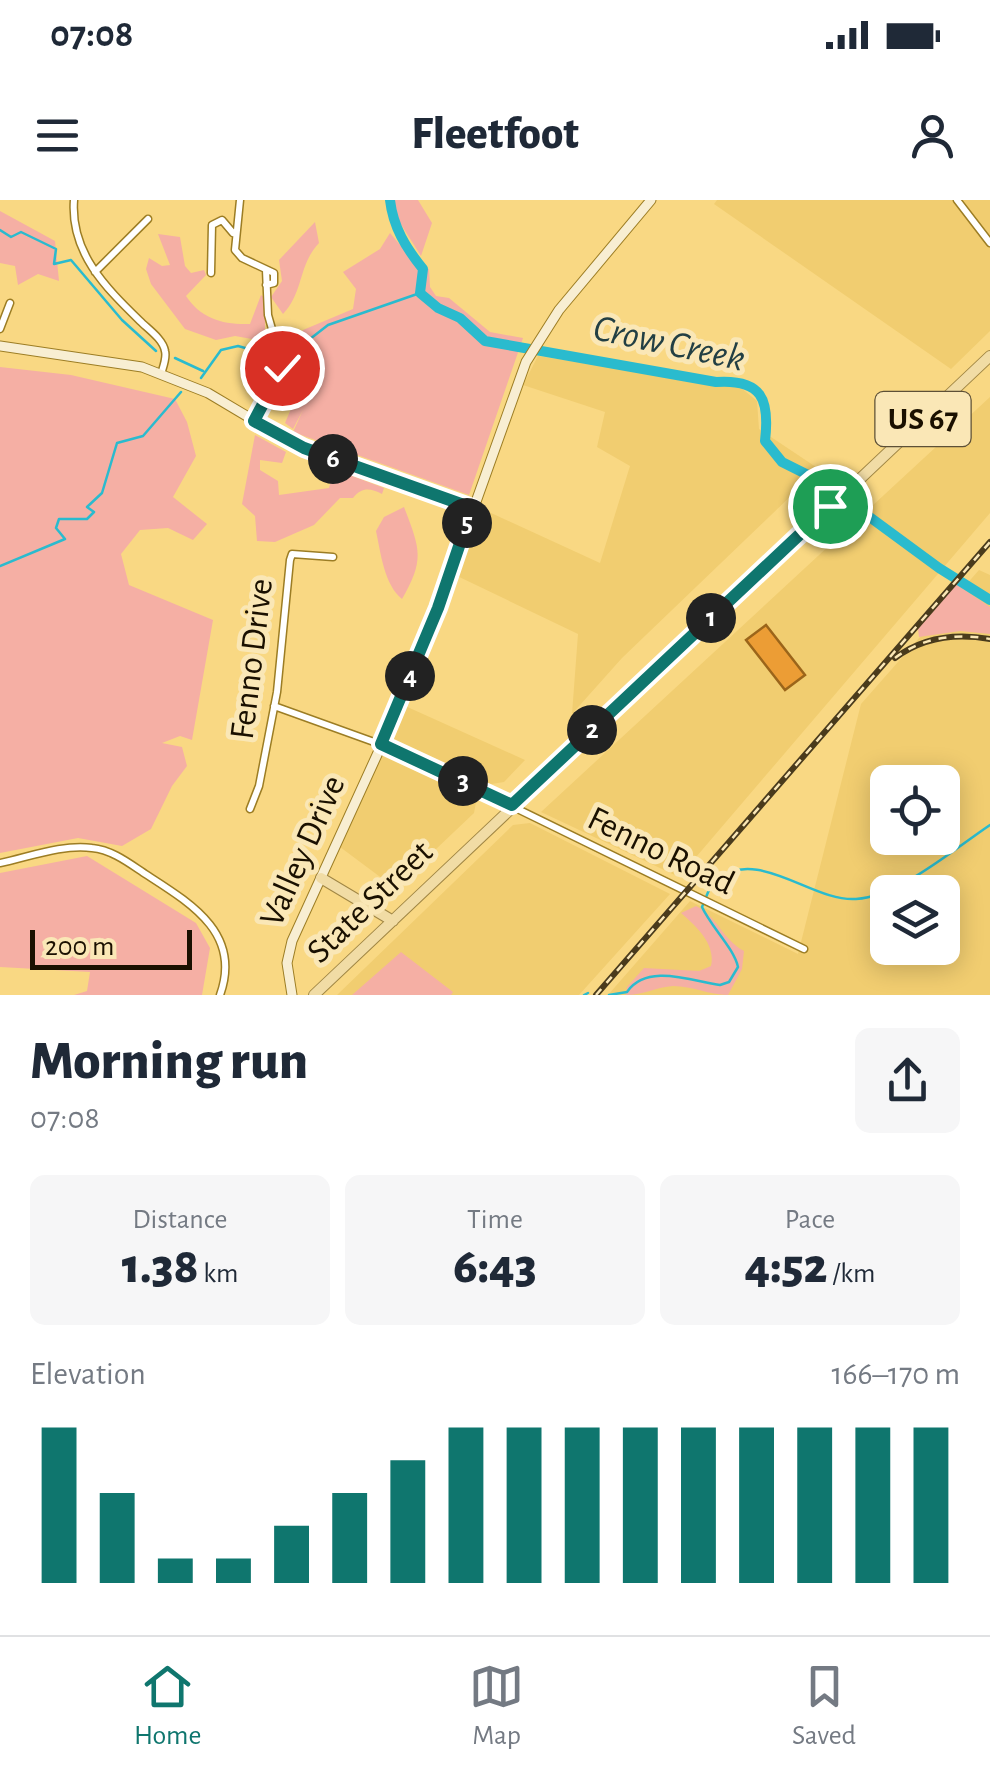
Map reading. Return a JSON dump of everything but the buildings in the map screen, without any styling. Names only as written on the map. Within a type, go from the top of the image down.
[{"type":"main road","name":"State Street","points":[[314,995],[990,356]]},
{"type":"main road","points":[[321,878],[393,920]]},
{"type":"street","points":[[74,200],[74,233],[95,272],[162,343],[165,357],[161,374]]},
{"type":"street","points":[[240,200],[234,233],[237,254],[274,273],[276,278],[266,285],[280,373],[253,420]]},
{"type":"street","name":"Valley Drive","points":[[292,995],[287,971],[289,951],[438,608],[526,362],[538,339],[651,200]]},
{"type":"street","points":[[957,200],[990,243]]},
{"type":"street","points":[[95,272],[148,220]]},
{"type":"street","points":[[210,273],[212,225],[222,220],[234,233]]},
{"type":"street","points":[[0,328],[10,302]]},
{"type":"street","points":[[0,346],[120,363],[161,374],[208,393],[304,448],[472,508]]},
{"type":"street","name":"Fenno Drive","points":[[250,809],[259,786],[274,706],[290,560],[292,554],[333,557]]},
{"type":"street","name":"Fenno Road","points":[[274,706],[381,744],[804,949]]},
{"type":"street","points":[[0,864],[81,847],[120,857],[194,905],[212,924],[224,952],[220,995]]},
{"type":"shaded area","points":[[392,200],[418,200],[432,223],[421,256],[395,215]]},
{"type":"shaded area","points":[[717,200],[990,200],[990,331],[951,369],[714,204]]},
{"type":"shaded area","points":[[0,211],[55,241],[59,281],[38,274],[18,285],[15,266],[0,263]]},
{"type":"shaded area","points":[[315,222],[319,243],[307,260],[295,297],[283,314],[271,297],[282,281],[279,260]]},
{"type":"shaded area","points":[[390,233],[417,265],[429,269],[430,287],[436,296],[449,298],[490,332],[523,338],[469,495],[293,432],[303,410],[293,429],[285,423],[299,390],[291,365],[302,350],[297,339],[303,330],[353,309],[356,289],[343,272],[380,249]]},
{"type":"shaded area","points":[[158,234],[180,237],[185,266],[191,273],[204,270],[206,275],[186,296],[206,315],[222,322],[250,324],[261,295],[265,298],[265,330],[258,340],[235,336],[216,340],[185,329],[151,284],[146,269],[149,258],[162,266],[170,265]]},
{"type":"shaded area","points":[[538,356],[740,387],[757,401],[759,429],[819,469],[622,658],[572,714],[578,634],[453,574],[478,507],[600,563],[630,466],[597,447],[605,412],[523,385]]},
{"type":"shaded area","points":[[0,367],[71,375],[175,399],[187,422],[196,456],[173,497],[207,524],[193,540],[168,528],[140,530],[121,554],[129,585],[213,620],[192,740],[180,736],[162,743],[182,747],[187,766],[172,786],[151,829],[122,846],[78,838],[0,853]]},
{"type":"shaded area","points":[[990,397],[990,513],[679,877],[541,812]]},
{"type":"shaded area","points":[[255,435],[286,452],[282,463],[260,460],[260,470],[278,481],[279,495],[329,488],[334,469],[384,488],[382,494],[366,490],[353,498],[340,498],[314,525],[275,542],[257,541],[255,516],[242,504]]},
{"type":"shaded area","points":[[404,507],[418,554],[402,599],[387,577],[376,531],[384,517]]},
{"type":"shaded area","points":[[979,570],[990,575],[990,995],[608,995],[690,901],[798,954],[861,704]]},
{"type":"shaded area","points":[[956,584],[990,607],[990,634],[960,631],[919,637],[918,629]]},
{"type":"shaded area","points":[[403,705],[525,760],[504,782],[479,786],[474,813],[395,888],[340,847]]},
{"type":"shaded area","points":[[530,823],[670,894],[579,995],[337,995],[513,825]]},
{"type":"shaded area","points":[[87,856],[196,923],[210,948],[202,995],[74,995],[87,991],[90,972],[0,967],[0,873]]},
{"type":"shaded area","points":[[696,906],[744,951],[742,969],[728,995],[673,986],[626,995],[627,987],[644,968],[699,971],[711,966],[708,943],[681,913]]},
{"type":"shaded area","points":[[401,952],[453,992],[451,995],[352,995]]},
{"type":"waterway","name":"Crow Creek","points":[[390,200],[401,237],[423,269],[420,293],[438,308],[460,318],[485,341],[753,388],[764,403],[765,441],[782,462],[822,482],[939,568],[990,600]]},
{"type":"waterway","points":[[0,230],[11,237],[21,232],[56,249],[54,264],[71,260],[122,320],[156,351]]},
{"type":"waterway","points":[[201,378],[221,350],[238,346],[267,354],[301,346],[328,325],[420,293]]},
{"type":"waterway","points":[[175,358],[203,371]]},
{"type":"waterway","points":[[0,566],[65,539],[56,528],[59,519],[87,519],[94,512],[87,507],[102,493],[117,443],[143,436],[181,392]]},
{"type":"waterway","points":[[609,995],[627,992],[636,983],[658,976],[720,985],[729,982],[738,967],[736,960],[702,907],[716,880],[732,871],[767,872],[839,898],[873,896],[908,881],[990,825]]},
{"type":"waterway","points":[[584,995],[588,993]]},
{"type":"railway","points":[[596,995],[990,542]]},
{"type":"railway","points":[[895,658],[940,638],[990,639]]},
{"type":"route","points":[[282,368],[254,421],[304,448],[472,508],[438,608],[381,744],[512,805],[830,506]]}]
